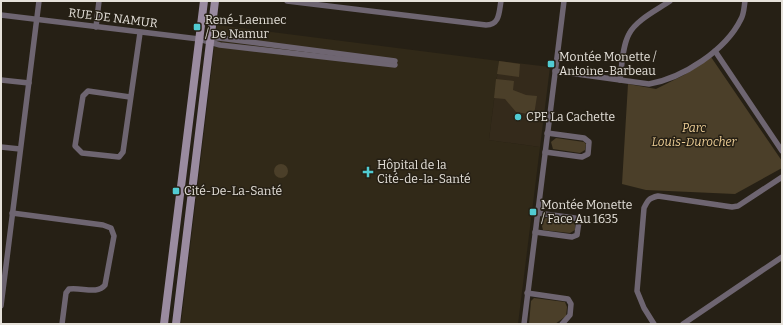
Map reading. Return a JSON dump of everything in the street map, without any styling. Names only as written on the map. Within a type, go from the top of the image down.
[{"type":"street","points":[[1,306],[39,1]]},
{"type":"street","points":[[96,27],[99,1]]},
{"type":"street","points":[[164,324],[204,1]]},
{"type":"street","points":[[176,324],[215,1]]},
{"type":"street","points":[[287,1],[488,25],[494,23],[498,18],[500,1]]},
{"type":"street","points":[[524,324],[564,1]]},
{"type":"street","points":[[620,80],[624,47],[629,34],[637,24],[670,1]]},
{"type":"street","points":[[555,71],[649,84],[665,81],[683,73],[715,52],[730,36],[742,18],[745,1]]},
{"type":"street","name":"RUE DE NAMUR","points":[[1,15],[140,33],[211,40],[234,47],[395,63]]},
{"type":"street","points":[[130,97],[88,91],[83,96],[75,146],[82,153],[119,157],[123,152],[140,33]]},
{"type":"street","points":[[715,52],[782,151]]},
{"type":"street","points":[[1,80],[28,83]]},
{"type":"street","points":[[545,152],[582,157],[588,154],[589,149],[589,142],[584,138],[547,133]]},
{"type":"street","points":[[1,146],[20,149]]},
{"type":"street","points":[[654,324],[636,291],[644,208],[650,198],[658,196],[732,207],[738,206],[782,177]]},
{"type":"street","points":[[12,212],[103,225],[110,228],[114,236],[105,285],[101,290],[95,291],[81,287],[69,289],[66,294],[62,324]]},
{"type":"street","points":[[535,232],[572,237],[576,236],[579,231],[580,223],[575,218],[537,213]]},
{"type":"street","points":[[683,324],[782,257]]},
{"type":"street","points":[[527,293],[568,299],[571,304],[570,316],[562,324]]},
{"type":"shaded area","name":"Hôpital de la Cité-de-la-Santé","points":[[217,25],[499,61],[489,140],[540,147],[518,324],[181,324]]},
{"type":"shaded area","name":"CPE La Cachette","points":[[499,61],[550,67],[540,147],[489,140]]},
{"type":"green space","name":"Parc Louis-Durocher","points":[[711,57],[782,161],[782,168],[735,194],[646,190],[622,184],[628,84],[656,89],[684,75]]},
{"type":"green space","points":[[499,61],[520,64],[519,77],[497,74]]},
{"type":"green space","points":[[496,79],[514,81],[513,90],[526,95],[537,96],[534,115],[516,112],[505,99],[494,98]]},
{"type":"green space","points":[[556,138],[584,142],[586,144],[585,150],[580,153],[553,149],[551,142]]},
{"type":"green space","points":[[281,164],[286,166],[288,171],[286,176],[281,178],[276,176],[274,171],[276,166]]},
{"type":"green space","points":[[546,218],[573,222],[575,223],[575,230],[570,233],[543,230],[541,222]]},
{"type":"green space","points":[[534,298],[565,302],[567,307],[566,316],[555,324],[529,324],[531,301]]},
{"type":"place","name":"René-Laennec / De Namur","points":[[197,27]]},
{"type":"place","name":"Montée Monette / Antoine-Barbeau","points":[[551,64]]},
{"type":"place","name":"CPE La Cachette","points":[[518,117]]},
{"type":"place","name":"Hôpital de la Cité-de-la-Santé","points":[[368,172]]},
{"type":"place","name":"Cité-De-La-Santé","points":[[176,191]]},
{"type":"place","name":"Montée Monette / Face Au 1635","points":[[533,212]]}]
